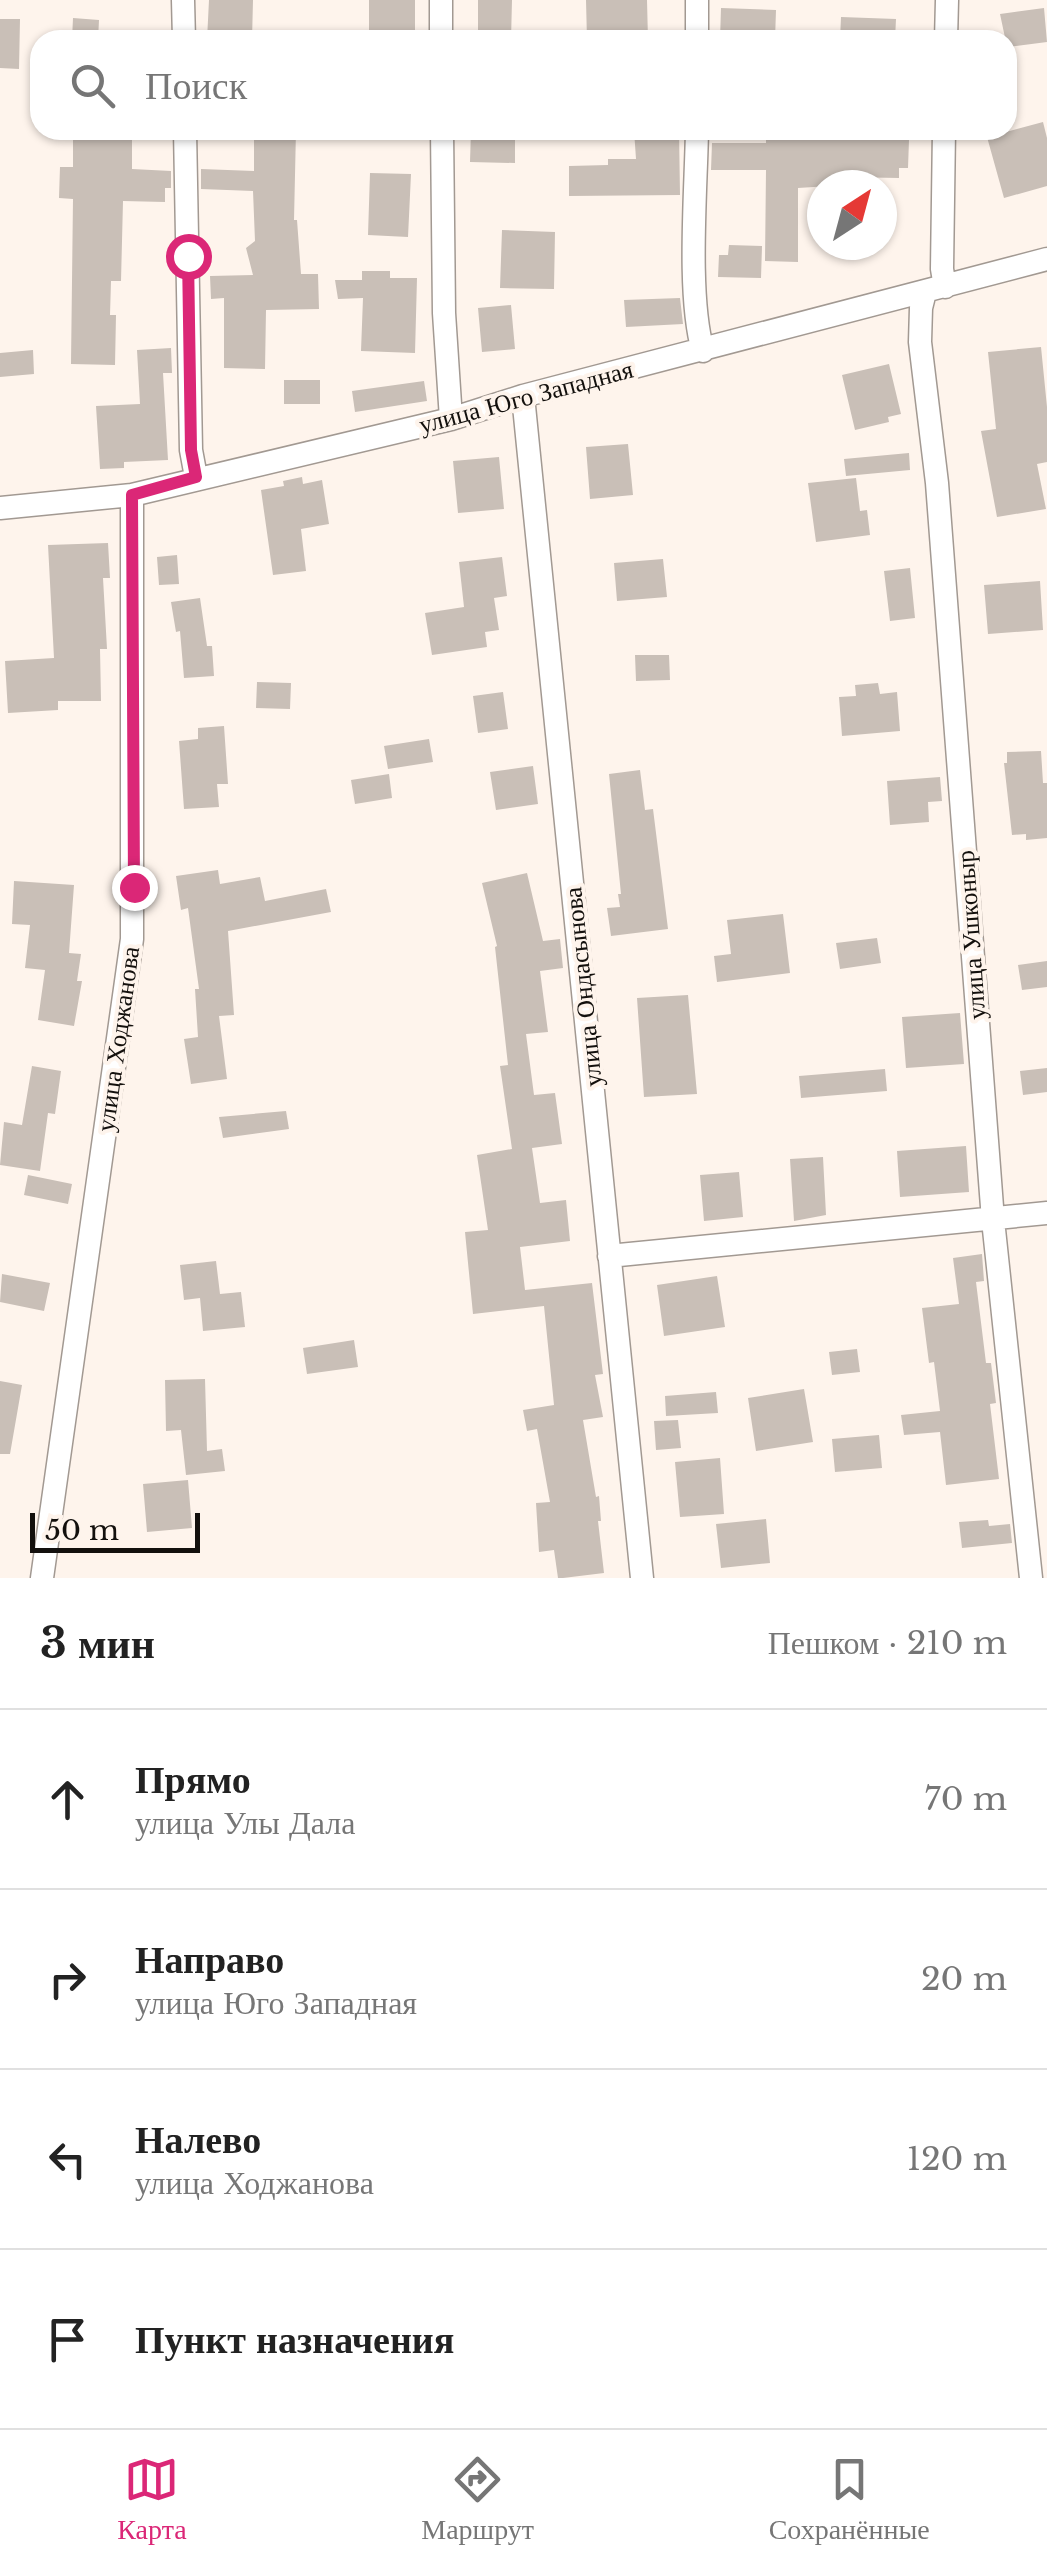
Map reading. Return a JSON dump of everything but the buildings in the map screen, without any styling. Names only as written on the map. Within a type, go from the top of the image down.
[{"type":"street","points":[[183,0],[184,30]]},
{"type":"street","points":[[441,0],[441,30]]},
{"type":"street","points":[[697,0],[697,30]]},
{"type":"street","points":[[946,30],[947,0]]},
{"type":"street","points":[[186,140],[191,450],[196,477]]},
{"type":"street","points":[[442,140],[444,313],[451,418]]},
{"type":"street","points":[[696,140],[696,272],[703,350]]},
{"type":"street","name":"улица Ушконыр","points":[[944,140],[942,270],[935,290],[921,308],[920,342],[937,483],[993,1220],[1031,1578]]},
{"type":"street","name":"улица Юго Западная","points":[[0,508],[132,495],[451,418],[1047,260]]},
{"type":"street","name":"улица Ондасынова","points":[[523,396],[642,1578]]},
{"type":"street","name":"улица Ходжанова","points":[[42,1578],[132,938],[132,495]]},
{"type":"street","points":[[609,1256],[1047,1212]]},
{"type":"route","points":[[134,887],[132,495],[196,477],[191,450],[188,256]]}]
